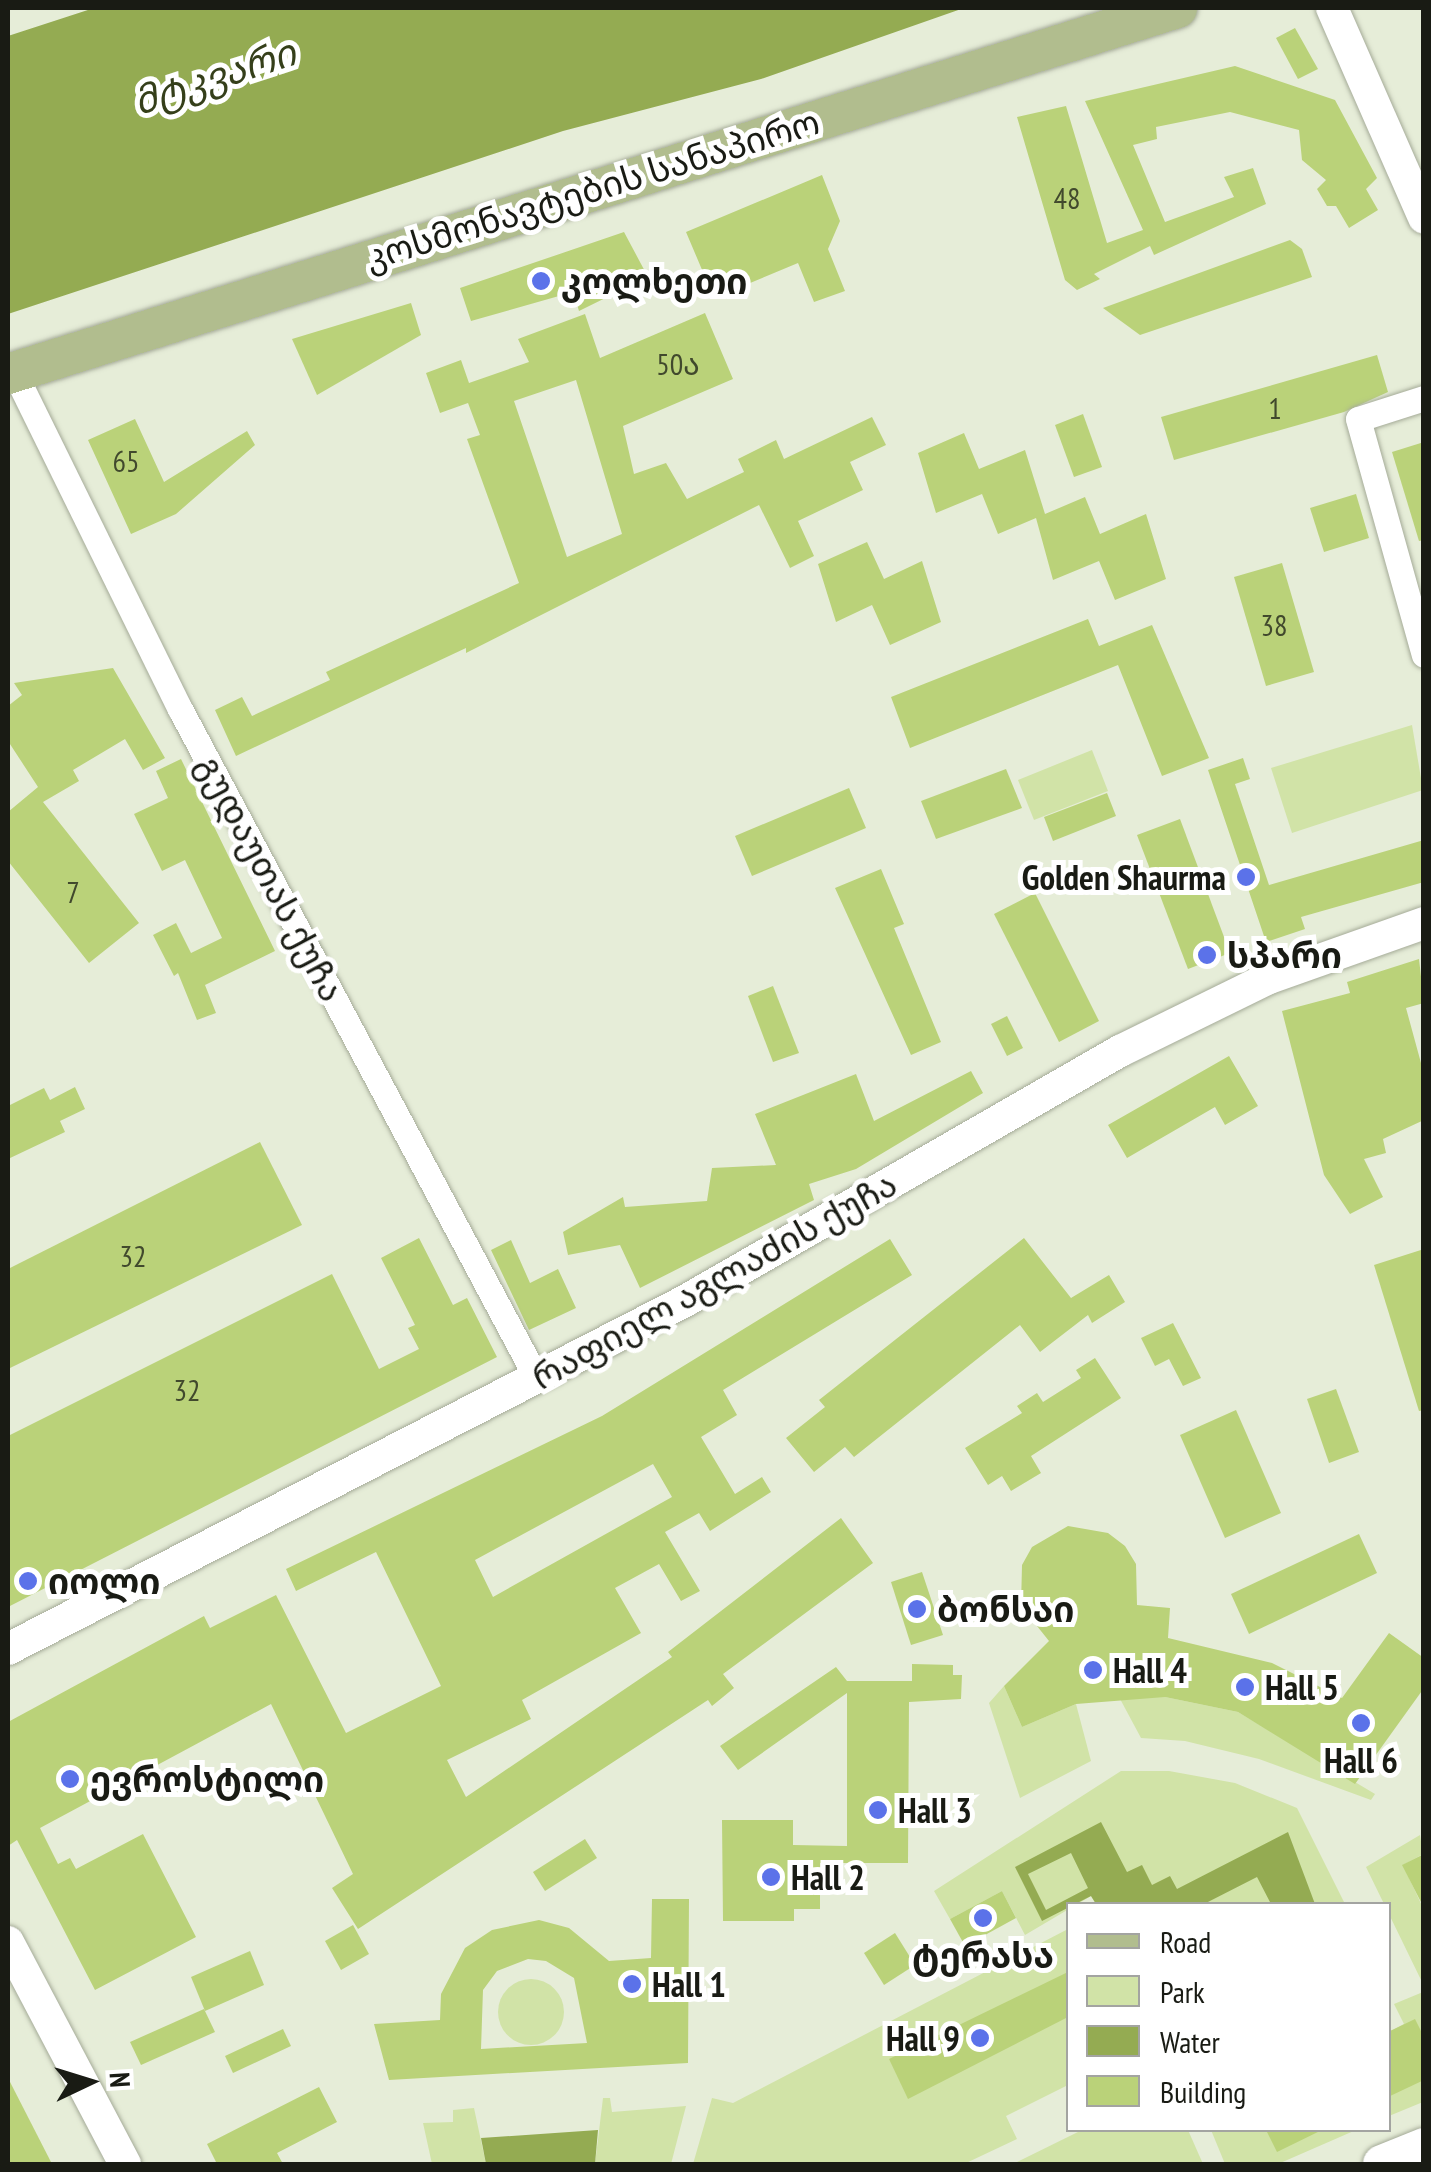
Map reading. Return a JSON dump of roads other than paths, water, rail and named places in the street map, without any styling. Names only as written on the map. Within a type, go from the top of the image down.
[{"type":"main road","name":"კოსმონავტების სანაპირო","points":[[11,373],[1177,8]]},
{"type":"main road","points":[[1382,2164],[1424,2147]]},
{"type":"street","points":[[1332,8],[1424,218]]},
{"type":"street","name":"გუდაუთას ქუჩა","points":[[11,373],[180,709],[537,1380]]},
{"type":"street","points":[[1424,398],[1358,419],[1424,656]]},
{"type":"street","name":"რაფიელ აგლაძის ქუჩა","points":[[8,1648],[537,1380],[1120,1051],[1269,978],[1424,923]]},
{"type":"street","points":[[8,1942],[124,2164]]},
{"type":"water","name":"მტკვარი","points":[[94,8],[964,8],[761,79],[563,131],[8,314],[8,36]]},
{"type":"water","points":[[1101,1822],[1127,1872],[1142,1865],[1152,1885],[1170,1876],[1177,1889],[1288,1832],[1314,1902],[1270,1902],[1257,1877],[1208,1902],[1095,1902],[1091,1896],[1079,1902],[1066,1902],[1066,1909],[1042,1921],[1015,1867]],"holes":[[[1071,1853],[1088,1888],[1046,1910],[1028,1874]]]},
{"type":"water","points":[[598,2130],[595,2164],[486,2164],[481,2138]]},
{"type":"place","name":"კოლხეთი","points":[[541,281]]},
{"type":"place","name":"Golden Shaurma","points":[[1246,877]]},
{"type":"place","name":"სპარი","points":[[1207,955]]},
{"type":"place","name":"იოლი","points":[[28,1581]]},
{"type":"place","name":"ბონსაი","points":[[917,1609]]},
{"type":"place","name":"Hall 4","points":[[1093,1670]]},
{"type":"place","name":"Hall 5","points":[[1245,1687]]},
{"type":"place","name":"Hall 6","points":[[1361,1723]]},
{"type":"place","name":"ევროსტილი","points":[[70,1779]]},
{"type":"place","name":"Hall 3","points":[[878,1810]]},
{"type":"place","name":"Hall 2","points":[[771,1877]]},
{"type":"place","name":"ტერასა","points":[[983,1918]]},
{"type":"place","name":"Hall 1","points":[[632,1984]]},
{"type":"place","name":"Hall 9","points":[[980,2038]]}]
